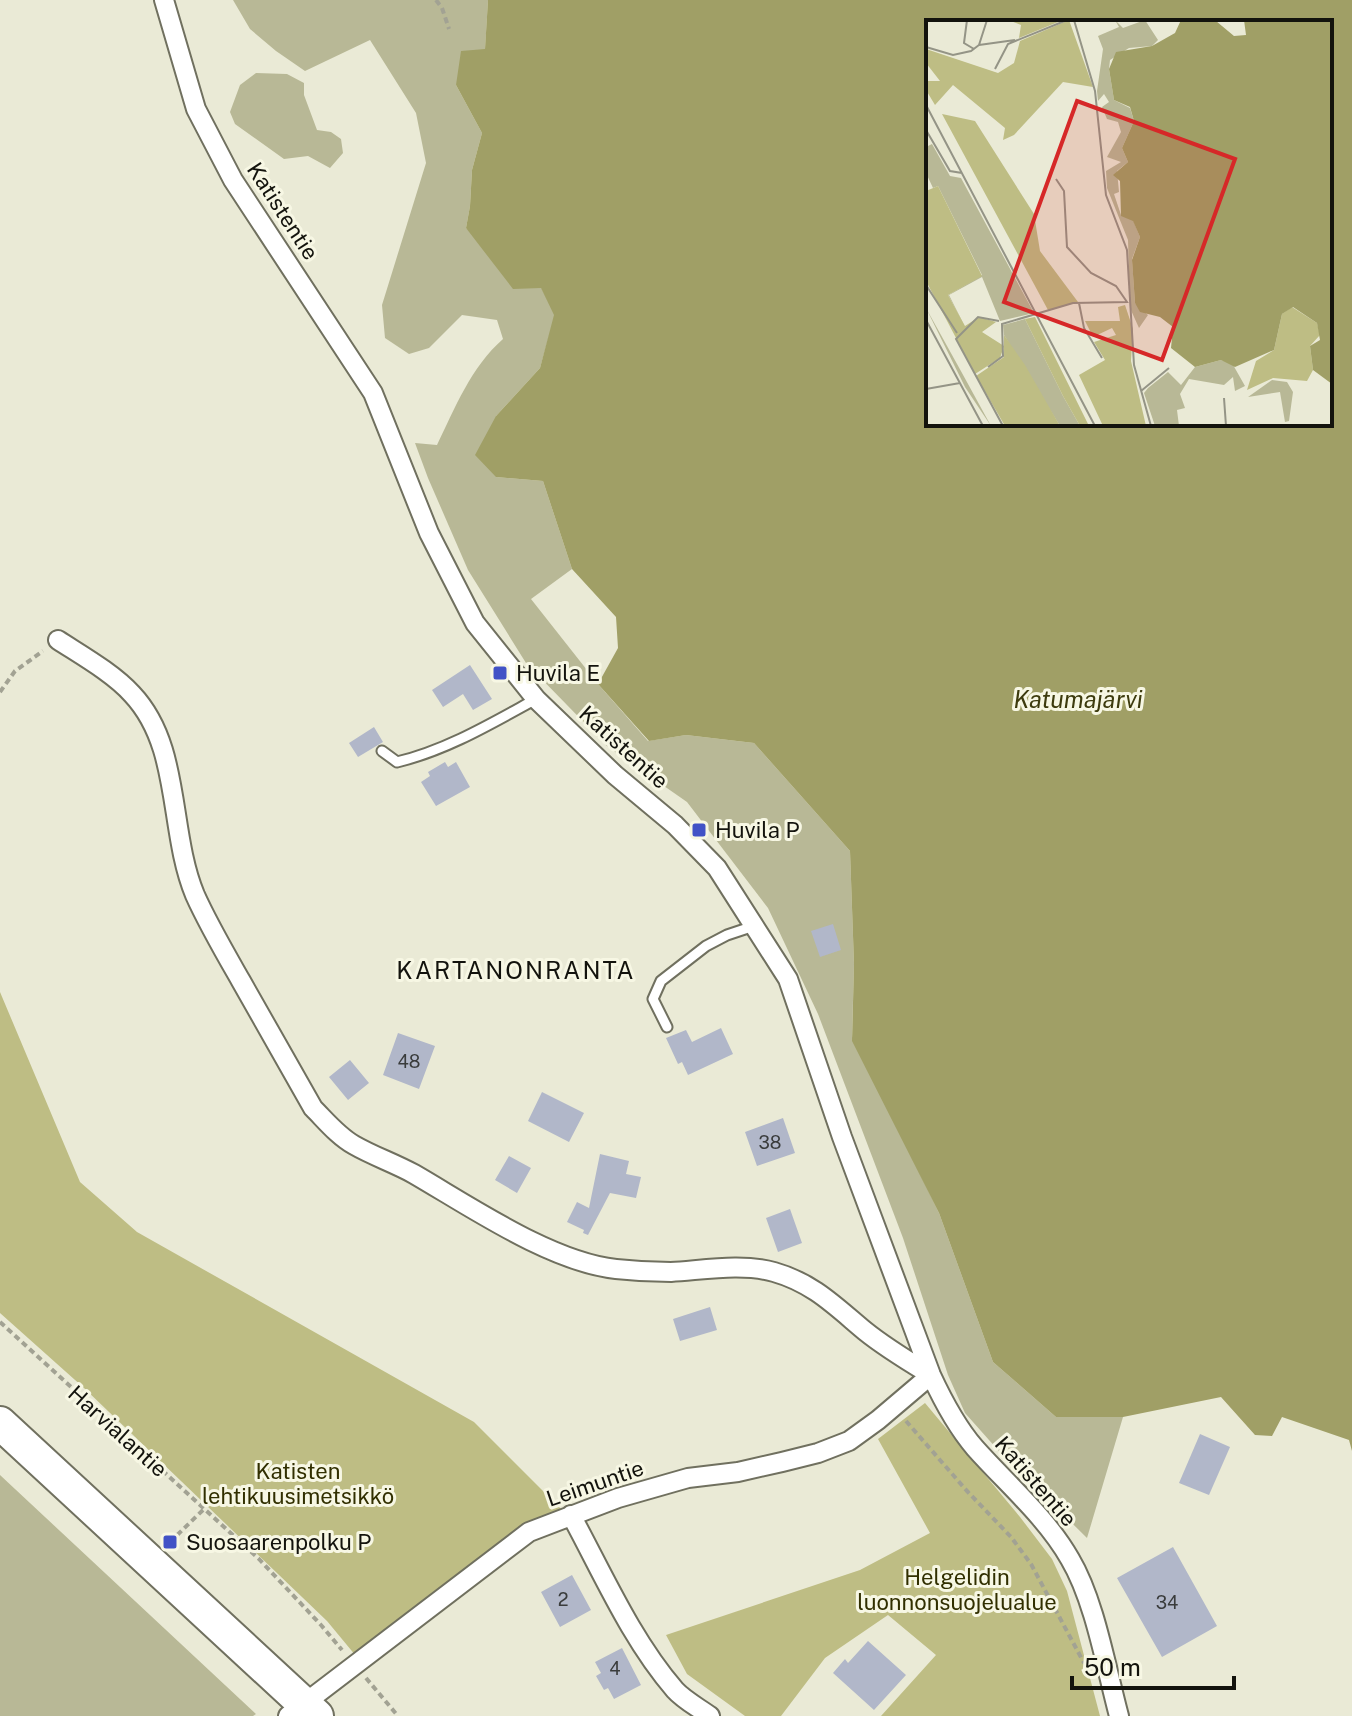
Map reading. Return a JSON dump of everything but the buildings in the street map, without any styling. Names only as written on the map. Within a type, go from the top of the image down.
[{"type":"highway","points":[[0,1423],[303,1712]]},
{"type":"street","name":"Katistentie","points":[[164,0],[196,109],[233,180],[373,393],[429,533],[475,623],[536,699],[615,775],[675,825],[717,868],[788,979],[842,1137],[931,1375],[949,1412],[973,1445],[1047,1525],[1071,1560],[1088,1598],[1119,1716]]},
{"type":"street","points":[[58,640],[131,692],[149,715],[163,749],[179,841],[195,893],[313,1108],[331,1127],[352,1144],[397,1164],[493,1220],[546,1248],[579,1259],[613,1269],[667,1272],[745,1269],[772,1272],[806,1284],[837,1305],[865,1331],[931,1375]]},
{"type":"street","name":"Leimuntie","points":[[303,1712],[354,1664],[529,1532],[618,1498],[688,1478],[738,1472],[818,1453],[849,1441],[931,1375]]},
{"type":"street","points":[[571,1515],[633,1631],[677,1693],[710,1716]]},
{"type":"lane","points":[[382,751],[397,762],[426,755],[536,699]]},
{"type":"lane","points":[[667,1027],[653,999],[661,981],[706,946],[754,926]]},
{"type":"path","points":[[436,0],[449,29]]},
{"type":"path","points":[[0,692],[15,671],[58,640]]},
{"type":"path","name":"Harvialantie","points":[[0,1322],[259,1559],[321,1625],[398,1716]]},
{"type":"path","points":[[894,1407],[1011,1537],[1031,1564],[1090,1674]]},
{"type":"path","points":[[170,1542],[204,1509]]},
{"type":"green space","points":[[233,0],[488,0],[485,50],[456,85],[482,133],[472,170],[466,228],[541,287],[555,315],[540,368],[496,416],[496,477],[543,481],[572,569],[531,599],[648,741],[686,735],[754,743],[850,851],[854,964],[852,1036],[939,1213],[993,1362],[1056,1417],[1123,1417],[1087,1538],[965,1413],[948,1375],[903,1238],[818,1014],[768,908],[687,802],[608,747],[526,663],[468,570],[415,443],[437,445],[473,375],[503,339],[497,320],[462,315],[429,348],[409,354],[385,338],[382,305],[426,163],[416,113],[370,40],[305,71],[250,29]]},
{"type":"green space","points":[[256,73],[287,74],[304,83],[304,95],[317,130],[331,132],[341,139],[343,153],[330,168],[308,156],[284,159],[235,124],[230,112],[240,85]]},
{"type":"green space","name":"Katisten lehtikuusimetsikkö","points":[[0,992],[80,1182],[137,1232],[474,1422],[563,1511],[356,1656],[327,1621],[84,1388],[0,1313]]},
{"type":"green space","name":"Helgelidin luonnonsuojelualue","points":[[925,1403],[1052,1559],[1067,1591],[1100,1716],[881,1716],[936,1655],[888,1615],[825,1658],[781,1716],[745,1716],[687,1674],[666,1635],[860,1570],[930,1533],[878,1439]]},
{"type":"green space","points":[[0,1475],[256,1714],[0,1716]]},
{"type":"water","name":"Katumajärvi","points":[[488,0],[1352,0],[1352,1451],[1349,1440],[1282,1417],[1272,1436],[1255,1435],[1221,1397],[1123,1417],[1056,1417],[993,1362],[939,1213],[852,1041],[854,964],[850,851],[754,743],[686,735],[649,741],[598,684],[618,648],[616,617],[572,569],[543,481],[496,477],[475,455],[496,416],[540,368],[554,315],[541,288],[513,289],[466,228],[472,170],[482,133],[456,85],[461,51],[485,49]]},
{"type":"place","name":"Huvila E","points":[[500,673]]},
{"type":"place","name":"Huvila P","points":[[699,830]]},
{"type":"place","name":"Suosaarenpolku P","points":[[170,1542]]},
{"type":"district","name":"KARTANONRANTA","points":[[516,970]]}]
